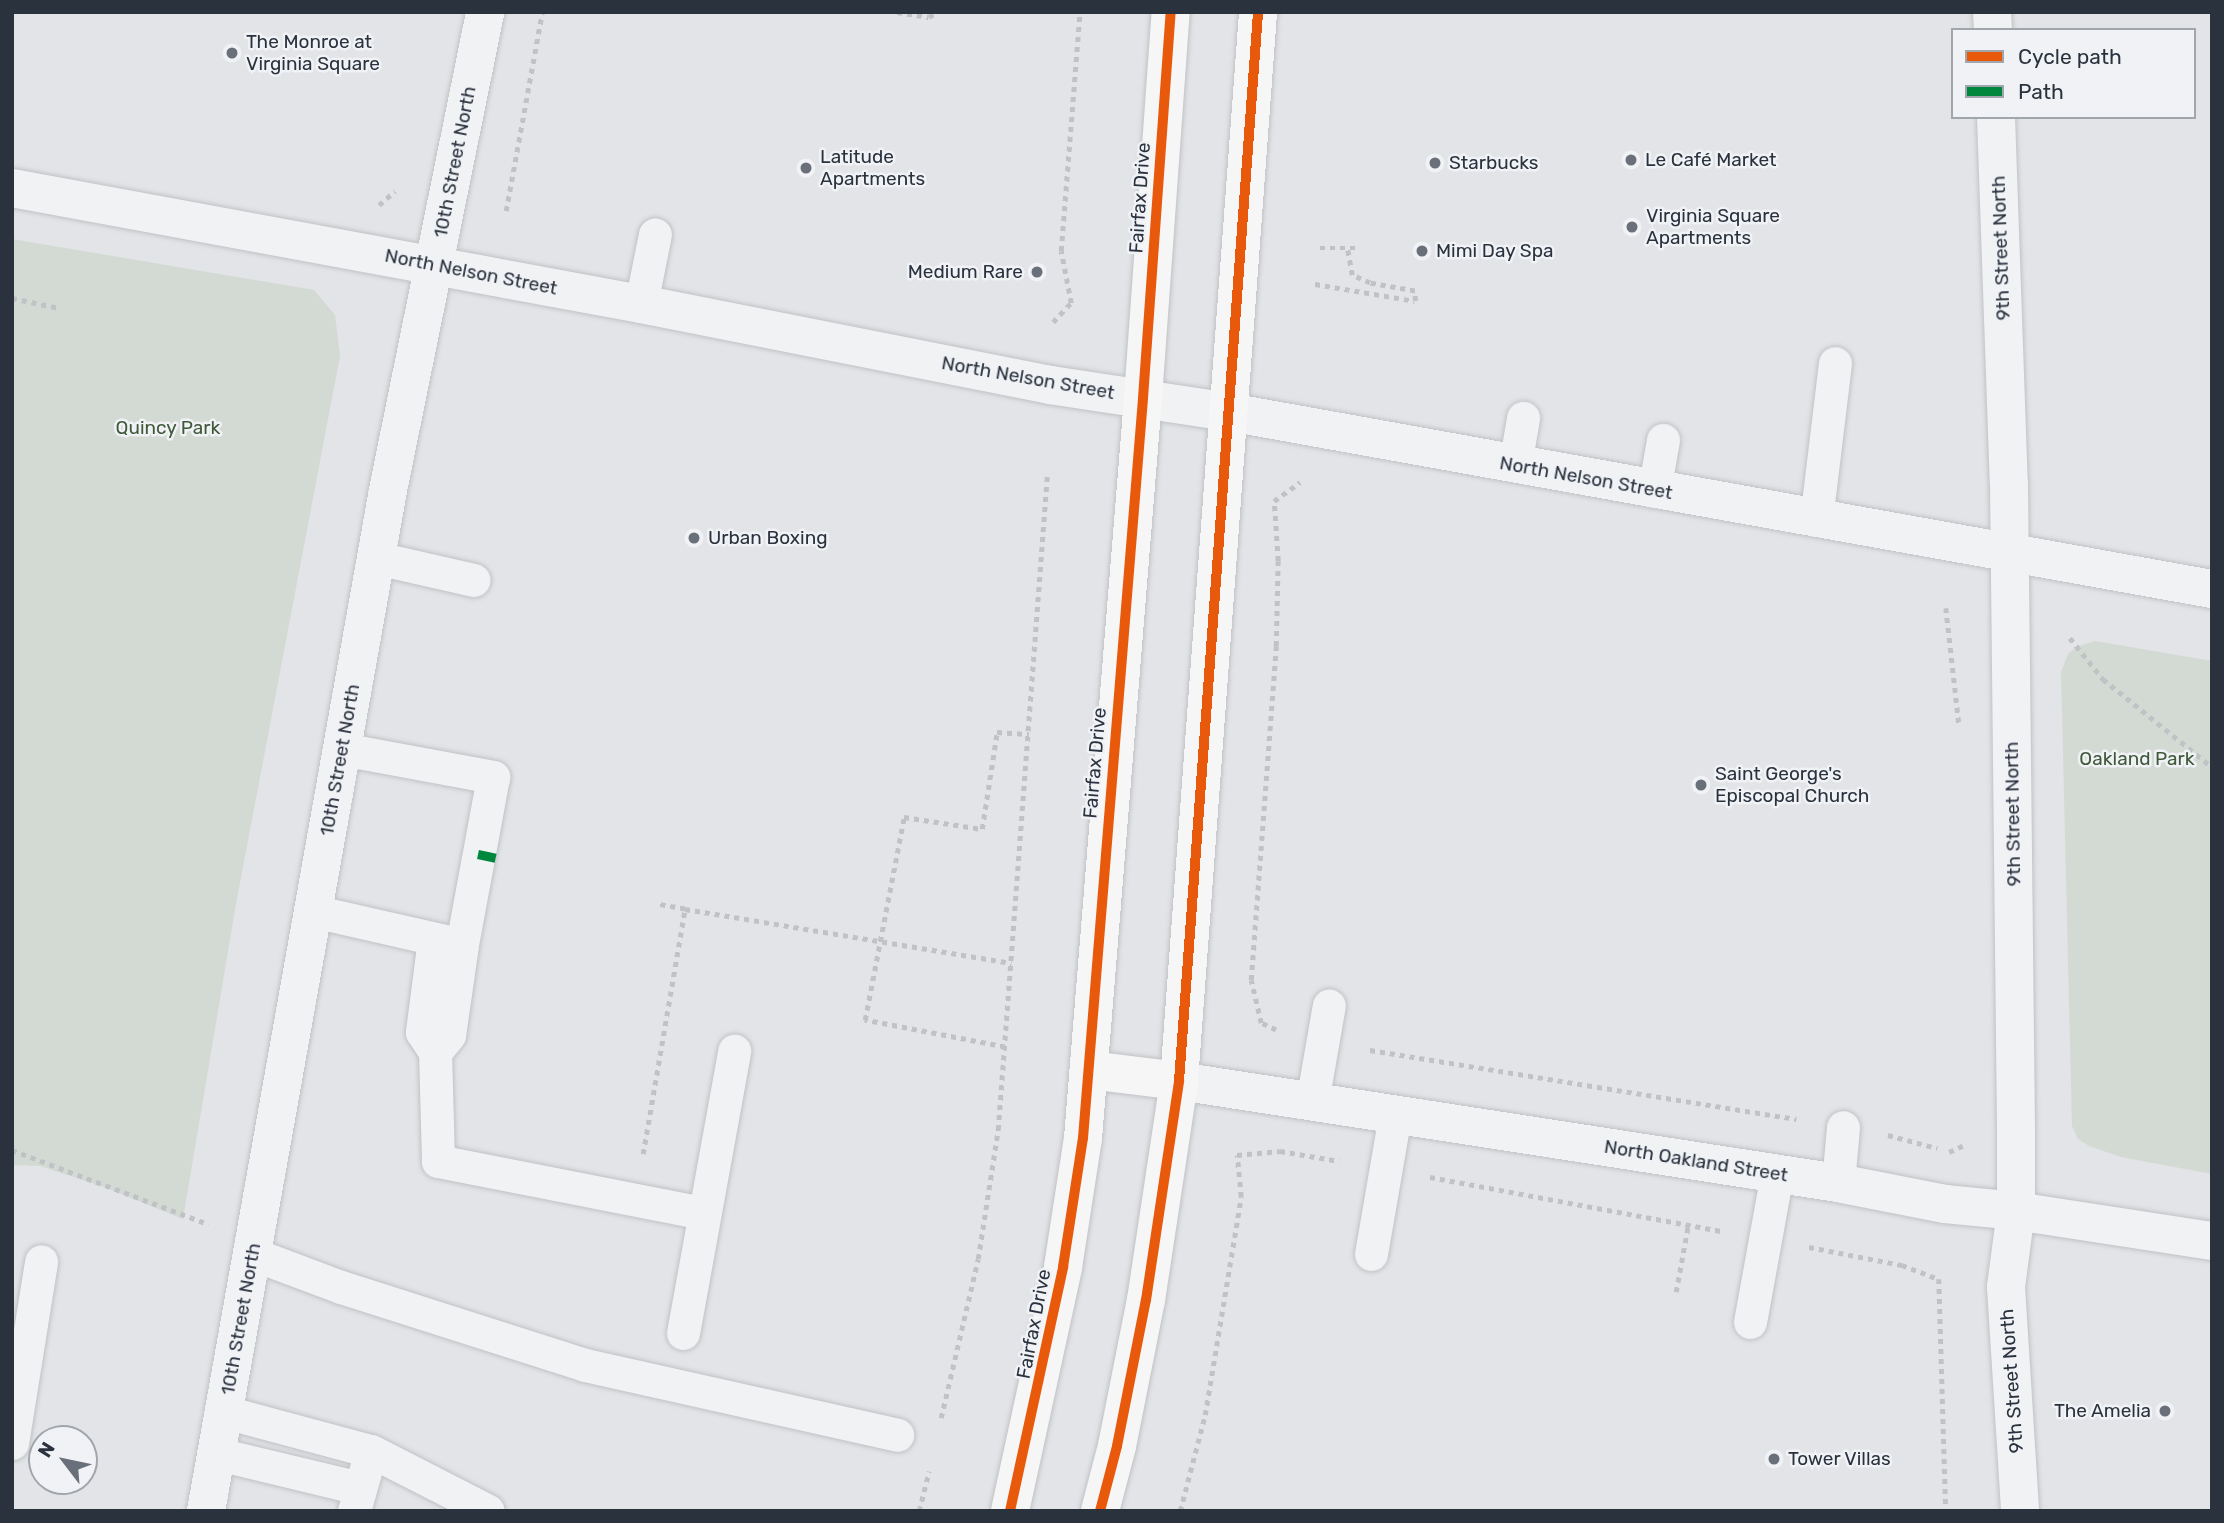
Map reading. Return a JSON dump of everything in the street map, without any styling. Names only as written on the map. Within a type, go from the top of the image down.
[{"type":"main road","name":"Fairfax Drive","points":[[1010,1511],[1063,1267],[1083,1138],[1143,398],[1171,12]]},
{"type":"main road","points":[[1100,1511],[1117,1446],[1146,1300],[1179,1081],[1258,12]]},
{"type":"main road","points":[[1089,1070],[1179,1081]]},
{"type":"street","name":"10th Street North","points":[[206,1511],[377,558],[485,12]]},
{"type":"street","name":"9th Street North","points":[[1996,119],[2010,554],[2016,1211],[2006,1287],[2020,1511]]},
{"type":"street","name":"North Nelson Street","points":[[12,187],[642,304],[1050,385],[1229,412],[1654,491],[2212,589]]},
{"type":"street","name":"North Oakland Street","points":[[1179,1081],[1838,1183],[1945,1204],[2016,1211],[2212,1241]]},
{"type":"lane","points":[[642,304],[655,234]]},
{"type":"lane","points":[[1816,520],[1835,363]]},
{"type":"lane","points":[[1515,465],[1523,418]]},
{"type":"lane","points":[[1654,491],[1663,440]]},
{"type":"lane","points":[[377,558],[474,580]]},
{"type":"lane","points":[[342,749],[493,777],[422,1032],[435,1052],[438,1161],[704,1213]]},
{"type":"lane","points":[[313,911],[448,942]]},
{"type":"lane","points":[[1312,1102],[1329,1005]]},
{"type":"lane","points":[[683,1333],[734,1051]]},
{"type":"lane","points":[[1371,1254],[1395,1115]]},
{"type":"lane","points":[[1838,1183],[1843,1127]]},
{"type":"lane","points":[[1749,1322],[1777,1174]]},
{"type":"lane","points":[[254,1248],[341,1287],[585,1364],[897,1435]]},
{"type":"lane","points":[[12,1315],[41,1261],[12,1443]]},
{"type":"lane","points":[[225,1412],[371,1451],[488,1511]]},
{"type":"lane","points":[[218,1454],[357,1499],[371,1451]]},
{"type":"path","points":[[506,211],[542,12]]},
{"type":"path","points":[[897,12],[929,17],[937,12]]},
{"type":"path","points":[[1053,322],[1071,303],[1061,251],[1080,12]]},
{"type":"path","points":[[371,212],[396,191]]},
{"type":"path","points":[[1320,248],[1360,248]]},
{"type":"path","points":[[1315,284],[1415,301],[1415,291],[1370,283],[1352,275],[1347,248]]},
{"type":"path","points":[[12,298],[60,308]]},
{"type":"path","points":[[939,1427],[978,1259],[998,1130],[1047,477]]},
{"type":"path","points":[[1300,482],[1274,501],[1278,561],[1276,646],[1251,980],[1261,1023],[1288,1035],[1324,1043],[1843,1127],[1950,1152]]},
{"type":"path","points":[[2070,638],[2103,679],[2212,766]]},
{"type":"path","points":[[1005,1047],[865,1020],[904,817],[982,829],[997,732],[1029,734]]},
{"type":"path","points":[[657,905],[1012,963]]},
{"type":"path","points":[[635,1200],[685,909]]},
{"type":"path","points":[[12,1150],[254,1248]]},
{"type":"path","points":[[1180,1511],[1205,1415],[1241,1197],[1237,1155],[1280,1151],[1386,1168],[1902,1265],[1939,1279],[1946,1511]]},
{"type":"path","points":[[1676,1292],[1688,1226]]},
{"type":"path","points":[[919,1511],[930,1466]]},
{"type":"green space","name":"Quincy Park","points":[[12,239],[314,290],[335,315],[340,356],[236,904],[183,1219],[104,1187],[40,1166],[12,1165]]},
{"type":"green space","name":"Oakland Park","points":[[2095,641],[2212,661],[2212,1174],[2121,1157],[2089,1146],[2078,1139],[2072,1126],[2061,672],[2068,654],[2076,647]]},
{"type":"marked path","points":[[478,854],[501,859]]},
{"type":"cycle path","points":[[1010,1511],[1063,1267],[1083,1138],[1143,398],[1171,12]]},
{"type":"cycle path","points":[[1100,1511],[1117,1446],[1146,1300],[1179,1081],[1258,12]]},
{"type":"place","name":"The Monroe at Virginia Square","points":[[232,53]]},
{"type":"place","name":"Le Café Market","points":[[1631,160]]},
{"type":"place","name":"Starbucks","points":[[1435,163]]},
{"type":"place","name":"Latitude Apartments","points":[[806,168]]},
{"type":"place","name":"Virginia Square Apartments","points":[[1632,227]]},
{"type":"place","name":"Mimi Day Spa","points":[[1422,251]]},
{"type":"place","name":"Medium Rare","points":[[1037,272]]},
{"type":"place","name":"Urban Boxing","points":[[694,538]]},
{"type":"place","name":"Saint George's Episcopal Church","points":[[1701,785]]},
{"type":"place","name":"The Amelia","points":[[2165,1411]]},
{"type":"place","name":"Tower Villas","points":[[1774,1459]]}]
